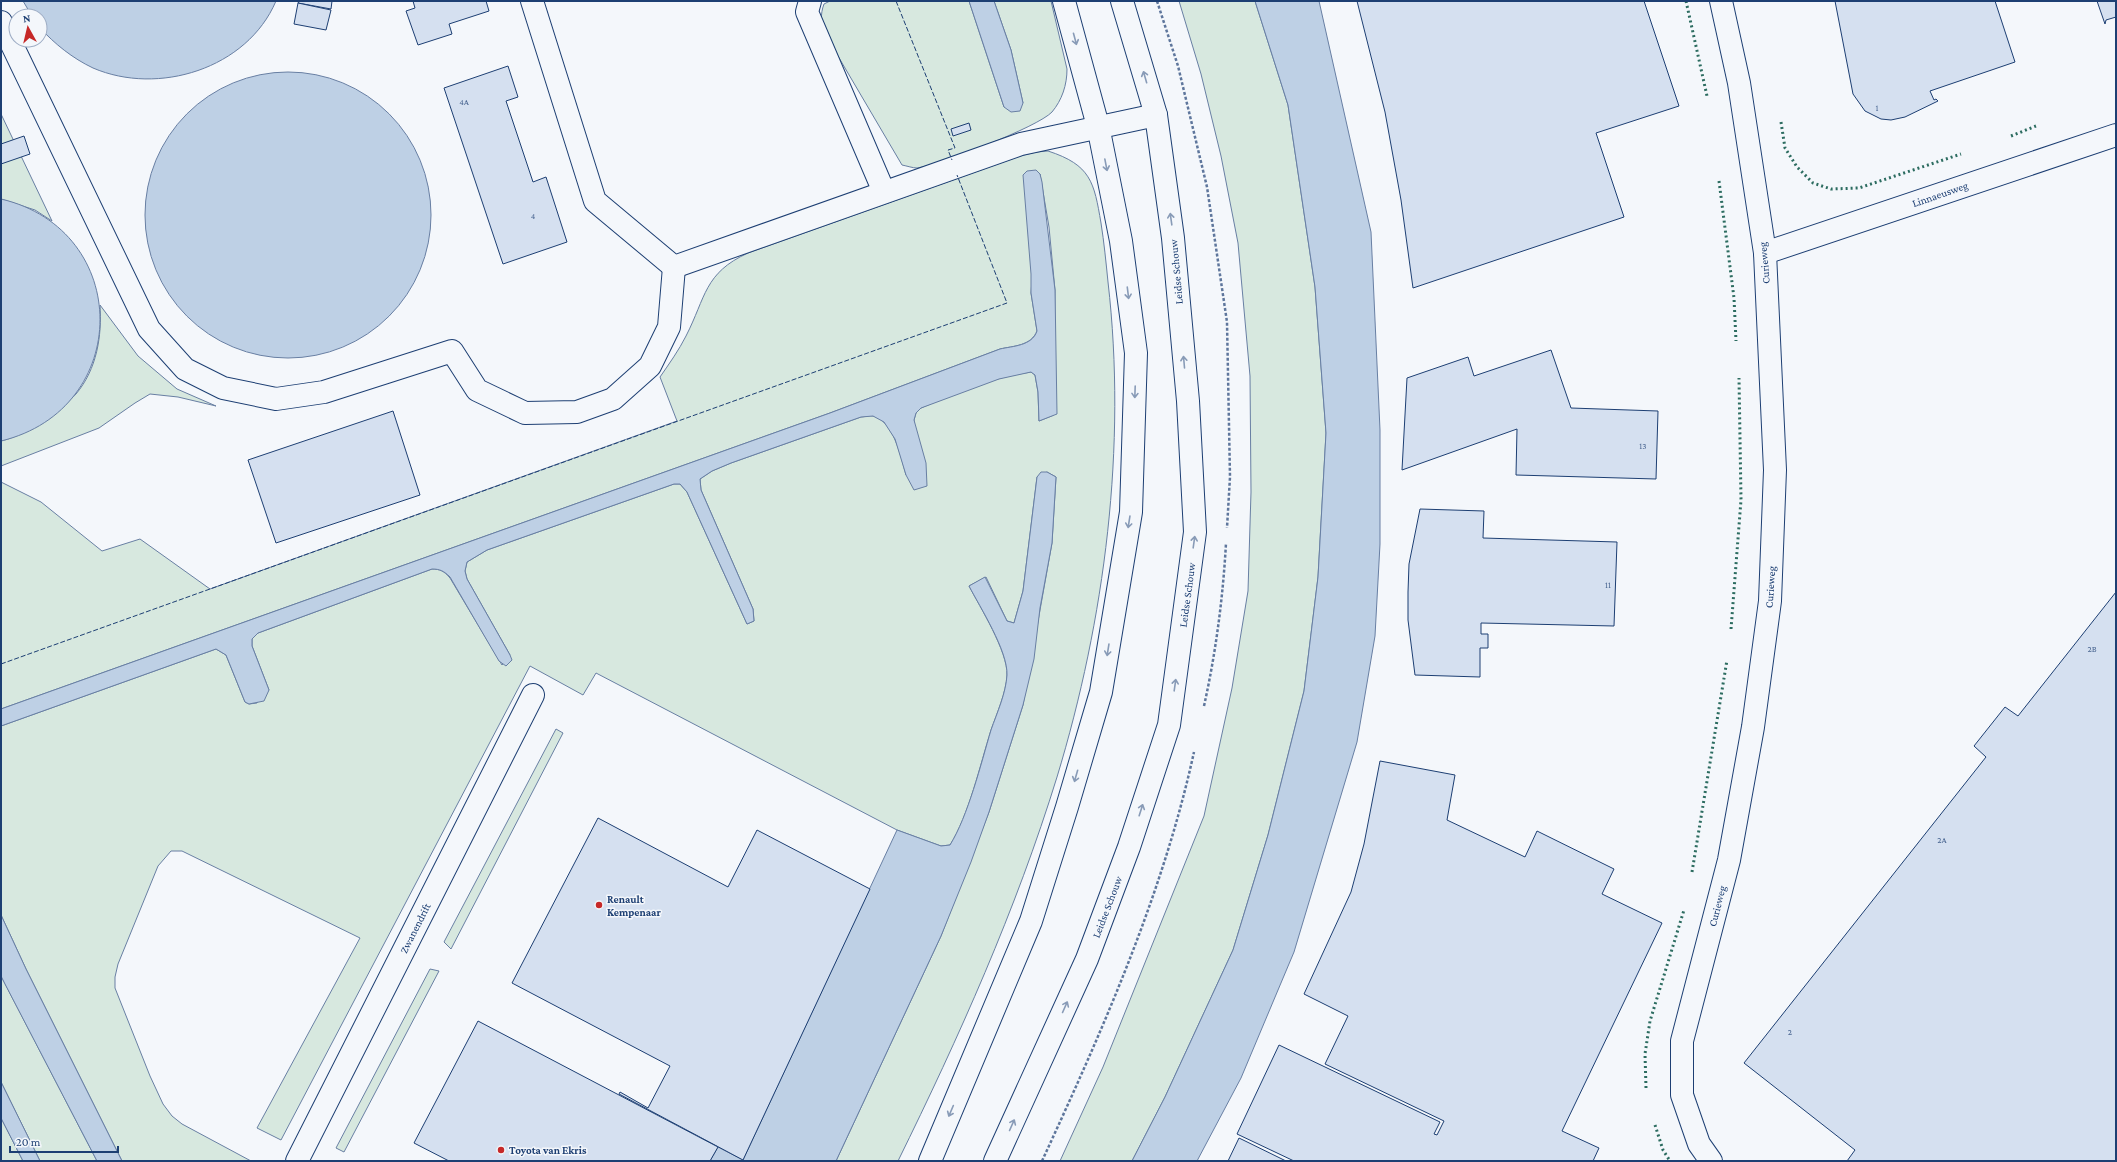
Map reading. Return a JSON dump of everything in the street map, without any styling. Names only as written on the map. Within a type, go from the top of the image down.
[{"type":"street","points":[[532,1],[595,202],[674,267]]},
{"type":"street","points":[[810,1],[807,12],[884,192]]},
{"type":"street","points":[[930,1161],[1031,921],[1065,814],[1101,692],[1131,512],[1136,353],[1121,241],[1098,126],[1064,1]]},
{"type":"street","name":"Leidse Schouw","points":[[995,1161],[1087,958],[1129,847],[1169,725],[1195,532],[1188,401],[1173,238],[1156,115],[1122,1]]},
{"type":"street","name":"Curieweg","points":[[1711,1161],[1698,1144],[1682,1096],[1682,1041],[1729,860],[1754,727],[1770,601],[1775,470],[1765,253],[1739,83],[1721,1]]},
{"type":"street","points":[[1,22],[149,329],[185,369],[223,388],[276,399],[324,392],[452,351],[477,390],[525,413],[577,412],[613,399],[650,366],[669,328],[674,267]]},
{"type":"street","points":[[674,267],[1021,144],[1098,126],[1156,115]]},
{"type":"street","name":"Linnaeusweg","points":[[1765,253],[2116,135]]},
{"type":"street","name":"Zwanendrift","points":[[297,1161],[533,695]]},
{"type":"shaded area","points":[[830,1],[969,1],[1004,107],[1023,103],[1011,50],[994,1],[1051,1],[1067,69],[1065,86],[1061,97],[1052,112],[1043,119],[1009,136],[966,153],[929,165],[917,168],[902,165],[825,34],[822,22],[822,12],[824,4]]},
{"type":"shaded area","points":[[1179,1],[1255,1],[1288,105],[1315,287],[1326,433],[1318,577],[1304,691],[1268,835],[1233,950],[1165,1097],[1132,1161],[1060,1161],[1103,1067],[1204,816],[1232,688],[1248,591],[1251,492],[1250,376],[1238,243],[1221,156],[1201,74]]},
{"type":"shaded area","points":[[1,114],[52,221],[35,210],[1,199]]},
{"type":"shaded area","points":[[1048,151],[1073,162],[1082,169],[1088,177],[1096,196],[1105,252],[1113,344],[1115,406],[1113,469],[1108,532],[1099,594],[1088,656],[1074,717],[1041,827],[1005,924],[985,972],[943,1067],[898,1161],[836,1161],[941,936],[989,812],[1023,705],[1052,543],[1056,477],[1047,472],[1037,477],[1023,591],[1014,623],[1007,621],[986,577],[969,586],[998,642],[1006,665],[1007,675],[1003,696],[968,805],[957,833],[950,845],[941,846],[897,830],[596,673],[583,695],[530,666],[281,1140],[257,1128],[360,938],[182,851],[171,851],[158,866],[118,964],[115,977],[115,988],[150,1076],[163,1104],[172,1116],[182,1124],[251,1161],[122,1161],[26,969],[1,915],[1,726],[216,649],[226,655],[245,702],[249,704],[257,703],[269,690],[252,646],[252,639],[258,633],[432,569],[442,571],[450,578],[502,665],[510,655],[467,579],[465,571],[467,562],[487,550],[674,484],[680,484],[687,492],[747,624],[754,621],[753,609],[701,490],[700,479],[712,471],[731,463],[861,417],[870,416],[880,419],[891,432],[896,441],[906,475],[915,430],[914,420],[916,413],[921,408],[975,386],[1017,374],[1031,372],[1035,375],[1038,392],[1039,421],[1054,415],[1055,290],[1049,227],[1040,174],[1031,293],[1037,331],[1031,340],[1016,346],[1000,349],[830,413],[1,709],[1,482],[41,502],[102,551],[140,539],[210,589],[677,421],[660,377],[683,341],[708,287],[723,269],[748,253],[1020,156]]},
{"type":"shaded area","points":[[100,305],[138,356],[177,389],[216,406],[178,397],[150,394],[99,428],[1,466],[1,441],[21,434],[38,423],[70,400],[83,384],[89,374],[97,352],[100,328]]},
{"type":"shaded area","points":[[556,729],[563,733],[451,949],[444,942]]},
{"type":"shaded area","points":[[430,969],[439,971],[344,1152],[336,1148]]},
{"type":"shaded area","points":[[1,976],[97,1161],[40,1161],[1,1082]]},
{"type":"shaded area","points":[[1,1118],[23,1161],[1,1161]]},
{"type":"water","points":[[23,1],[276,1],[262,25],[244,44],[222,59],[198,70],[172,77],[145,79],[118,76],[93,68],[78,60],[48,36],[48,8],[27,8]]},
{"type":"water","points":[[969,1],[994,1],[1011,50],[1023,103],[1020,111],[1011,112],[1004,107]]},
{"type":"water","points":[[1255,1],[1319,1],[1371,232],[1380,430],[1380,544],[1375,636],[1357,742],[1294,952],[1241,1078],[1197,1161],[1132,1161],[1165,1097],[1233,950],[1268,835],[1304,691],[1318,577],[1326,433],[1315,287],[1288,105]]},
{"type":"water","points":[[288,72],[316,75],[343,83],[367,96],[389,114],[407,136],[420,160],[428,187],[431,215],[428,243],[420,270],[407,294],[389,316],[367,334],[343,347],[316,355],[288,358],[260,355],[233,347],[209,334],[187,316],[169,294],[156,270],[148,243],[145,215],[148,187],[156,160],[169,136],[187,114],[209,96],[233,83],[260,75]]},
{"type":"water","points":[[1036,170],[1040,174],[1042,182],[1055,290],[1057,414],[1039,421],[1038,392],[1035,375],[1031,372],[999,379],[921,408],[916,413],[914,420],[926,463],[927,486],[914,490],[906,475],[895,439],[884,422],[873,416],[861,417],[731,463],[712,471],[700,479],[701,490],[753,609],[754,621],[747,624],[687,492],[680,484],[674,484],[487,550],[467,562],[465,571],[467,579],[512,660],[506,666],[499,661],[450,577],[442,571],[432,569],[258,633],[252,639],[252,646],[269,690],[264,701],[249,704],[245,702],[226,655],[216,649],[1,726],[1,709],[830,413],[1000,349],[1016,346],[1031,340],[1037,331],[1031,293],[1031,274],[1023,175],[1027,171]]},
{"type":"water","points":[[1,199],[44,217],[75,245],[94,281],[100,320],[94,359],[75,394],[44,423],[1,441]]},
{"type":"water","points":[[1041,472],[1047,472],[1056,477],[1052,543],[1040,608],[1034,659],[1023,705],[989,812],[971,862],[941,936],[836,1161],[710,1161],[718,1147],[743,1160],[897,830],[941,846],[950,845],[957,833],[974,789],[991,730],[1003,696],[1007,675],[1003,654],[998,642],[969,586],[985,577],[1007,621],[1014,623],[1023,591],[1037,477]]},
{"type":"water","points":[[1,915],[26,969],[122,1161],[97,1161],[1,976]]},
{"type":"water","points":[[1,1082],[40,1161],[23,1161],[1,1118]]},
{"type":"building","points":[[299,1],[332,1],[331,9],[298,3]]},
{"type":"building","points":[[413,1],[486,1],[489,11],[449,24],[452,34],[418,45],[406,11],[415,8]]},
{"type":"building","points":[[1357,1],[1644,1],[1679,106],[1596,133],[1624,217],[1413,288],[1401,200],[1385,112]]},
{"type":"building","points":[[1835,1],[1995,1],[2015,62],[1930,91],[1934,100],[1936,99],[1938,101],[1905,117],[1891,120],[1881,119],[1865,111],[1853,94]]},
{"type":"building","points":[[2097,1],[2116,1],[2116,17],[2106,20],[2105,24]]},
{"type":"building","points":[[298,3],[331,10],[326,30],[294,24]]},
{"type":"building","points":[[508,66],[518,97],[506,101],[533,182],[546,177],[567,242],[503,264],[444,88]]},
{"type":"building","points":[[969,123],[971,130],[953,136],[951,129]]},
{"type":"building","points":[[24,136],[30,154],[1,164],[1,144]]},
{"type":"building","points":[[1551,350],[1571,408],[1658,411],[1656,479],[1516,475],[1517,429],[1402,470],[1407,378],[1468,357],[1474,376]]},
{"type":"building","points":[[393,411],[420,495],[276,543],[248,460]]},
{"type":"building","points":[[1420,509],[1484,511],[1483,538],[1617,542],[1614,626],[1481,623],[1481,634],[1488,634],[1488,648],[1480,648],[1480,677],[1415,675],[1408,620],[1408,592],[1409,564]]},
{"type":"building","points":[[2116,592],[2116,1161],[1847,1161],[1855,1150],[1744,1063],[1986,757],[1974,746],[2005,707],[2018,716]]},
{"type":"building","points":[[1380,761],[1455,775],[1447,820],[1525,857],[1537,831],[1614,869],[1602,894],[1662,923],[1562,1131],[1599,1148],[1593,1161],[1294,1161],[1237,1134],[1279,1045],[1440,1122],[1434,1134],[1437,1135],[1444,1121],[1325,1064],[1348,1016],[1304,994],[1351,892],[1364,844]]},
{"type":"building","points":[[598,818],[728,887],[757,830],[870,889],[743,1160],[619,1094],[620,1092],[648,1108],[670,1066],[512,983]]},
{"type":"building","points":[[478,1021],[718,1147],[710,1161],[449,1161],[414,1143]]},
{"type":"building","points":[[1239,1138],[1286,1161],[1228,1161]]},
{"type":"hedge","points":[[1686,1],[1707,96]]},
{"type":"hedge","points":[[1781,122],[1785,148],[1797,167],[1813,183],[1831,189],[1859,188],[1961,154]]},
{"type":"hedge","points":[[2011,136],[2036,126]]},
{"type":"hedge","points":[[1719,181],[1734,298],[1736,341]]},
{"type":"hedge","points":[[1731,629],[1741,500],[1739,378]]},
{"type":"hedge","points":[[1692,872],[1727,660]]},
{"type":"hedge","points":[[1646,1088],[1645,1054],[1650,1021],[1684,910]]},
{"type":"hedge","points":[[1655,1125],[1663,1150],[1670,1161]]},
{"type":"fence","points":[[896,1],[955,148],[948,150],[952,160]]},
{"type":"fence","points":[[1,664],[1007,303],[957,175]]},
{"type":"place","name":"Renault Kempenaar","points":[[599,905]]},
{"type":"place","name":"Toyota van Ekris","points":[[501,1150]]}]
